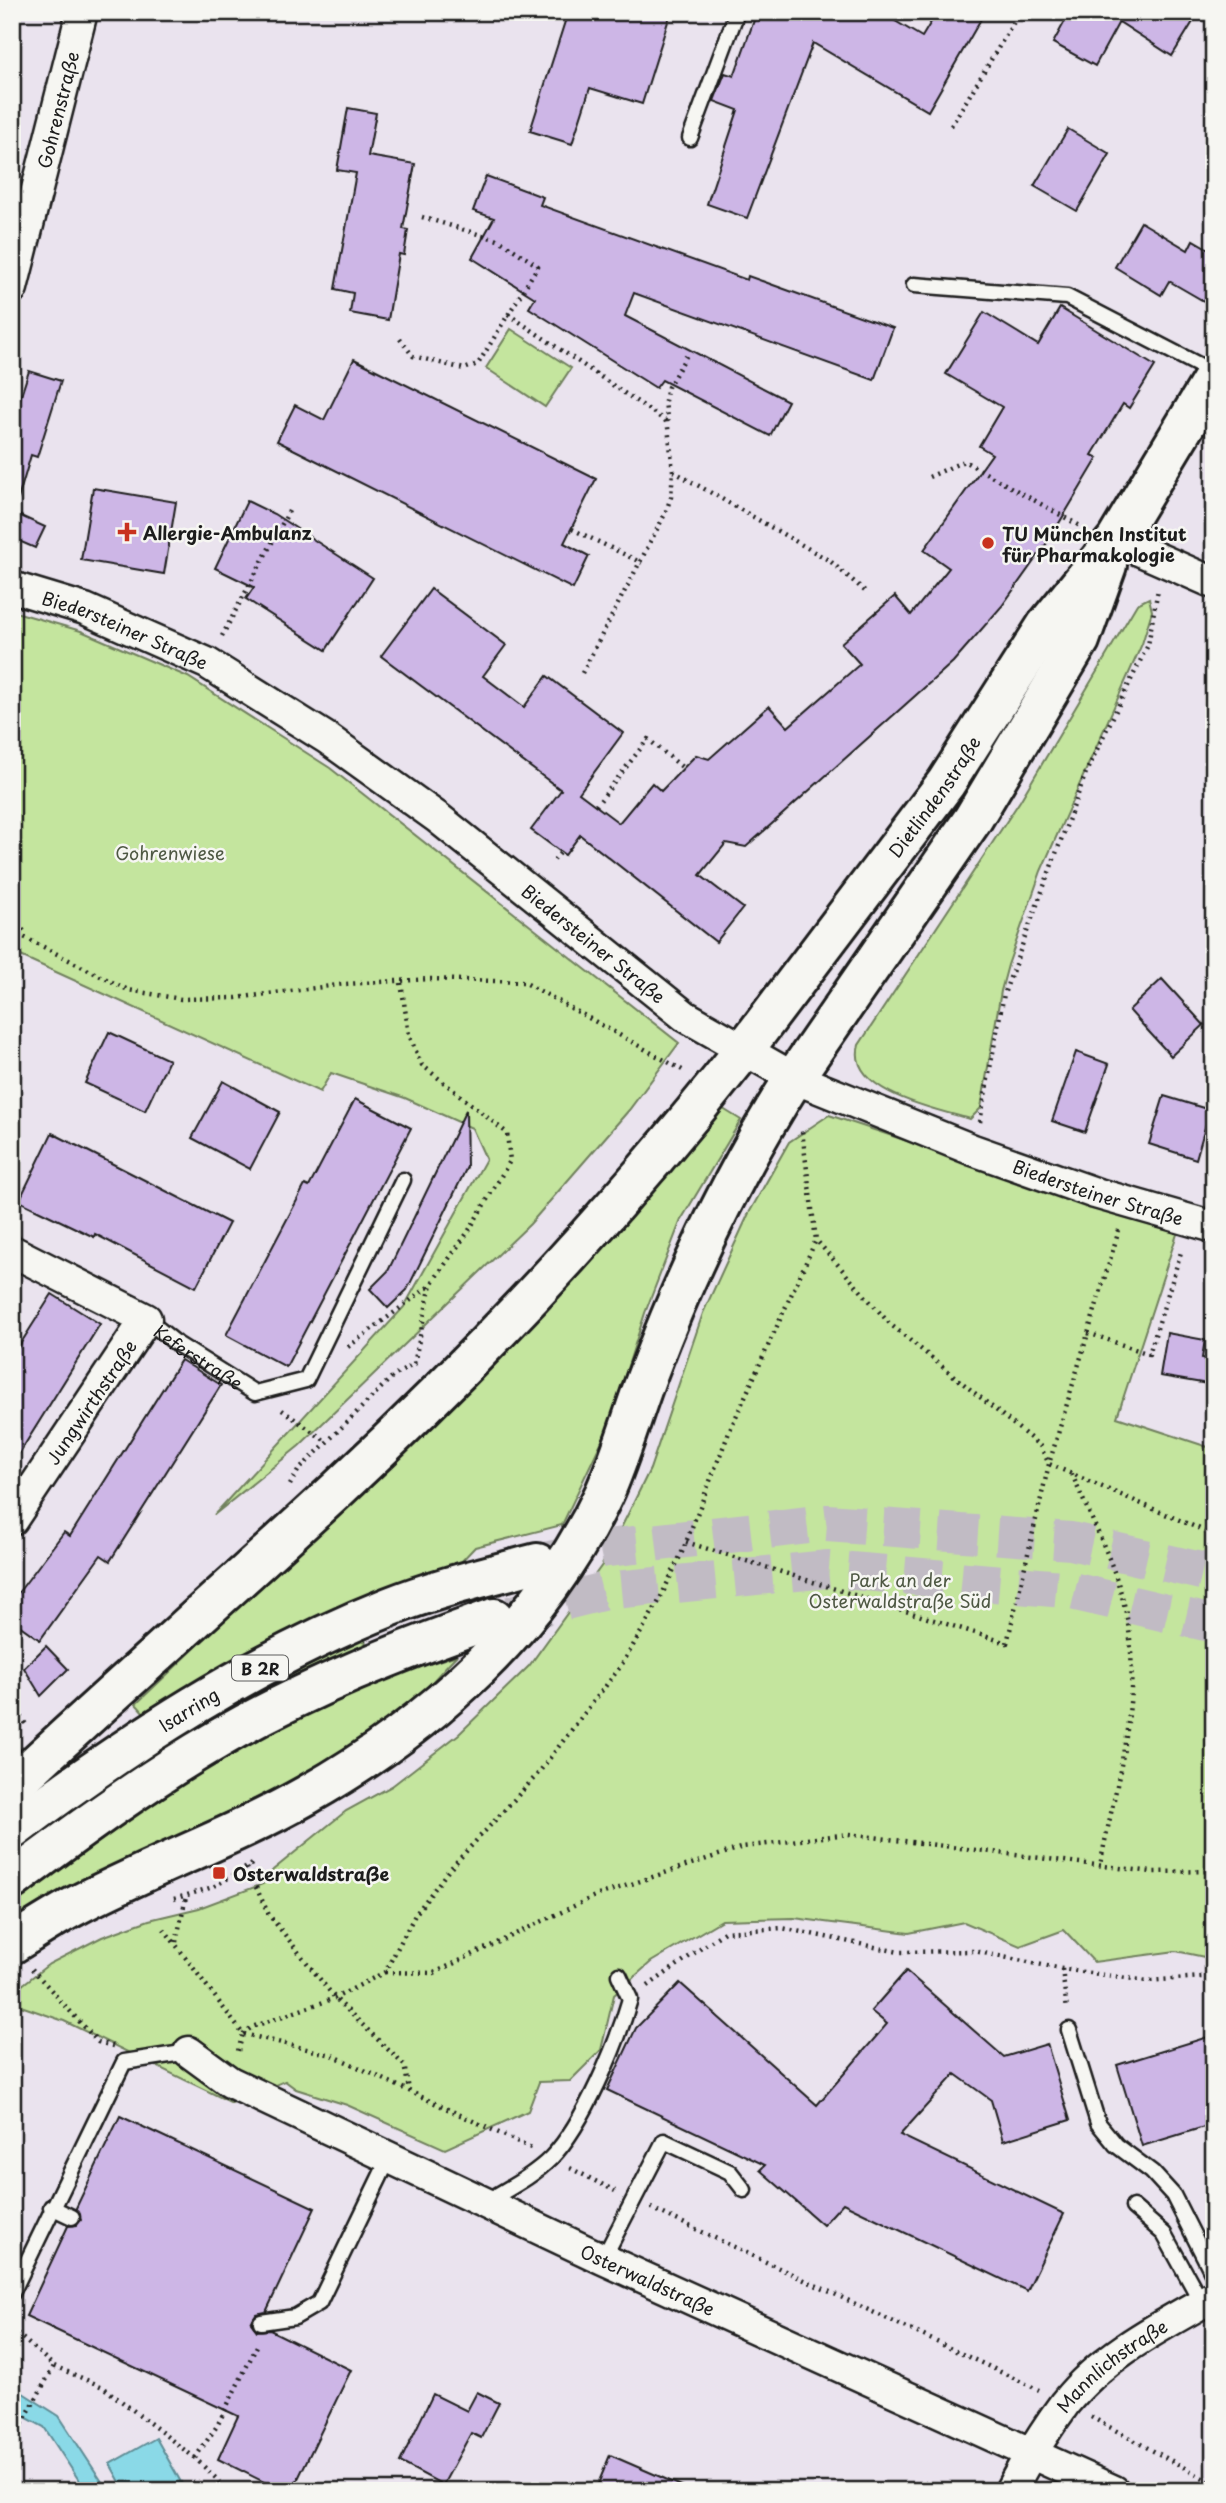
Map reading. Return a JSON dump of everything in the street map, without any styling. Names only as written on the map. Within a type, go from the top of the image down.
[{"type":"main road","name":"Dietlindenstraße","points":[[12,1786],[339,1488],[494,1334],[590,1232],[744,1050],[946,783],[1046,625],[1116,541],[1214,375]]},
{"type":"main road","name":"Dietlindenstraße","points":[[19,1953],[74,1906],[305,1796],[359,1764],[419,1722],[457,1689],[516,1629],[560,1570],[604,1494],[651,1366],[719,1206],[755,1139],[794,1077],[973,819],[1080,640],[1116,541]]},
{"type":"main road","name":"Isarring","points":[[12,1830],[196,1702],[287,1653],[391,1606],[537,1563]]},
{"type":"main road","name":"B 2R","points":[[12,1880],[91,1821],[220,1738],[312,1690],[412,1647],[494,1618]]},
{"type":"street","name":"Gohrenstraße","points":[[12,288],[82,12]]},
{"type":"street","points":[[1116,541],[1214,583]]},
{"type":"street","name":"Biedersteiner Straße","points":[[12,587],[85,609],[207,663],[317,732],[438,818],[685,1016],[794,1077],[973,1150],[1127,1202],[1214,1227]]},
{"type":"street","name":"Keferstraße","points":[[12,1251],[146,1319]]},
{"type":"street","name":"Jungwirthstraße","points":[[12,1520],[146,1319]]},
{"type":"street","name":"Osterwaldstraße","points":[[177,2055],[603,2259],[1031,2456],[1114,2491]]},
{"type":"street","name":"Mannlichstraße","points":[[1010,2491],[1065,2403],[1096,2372],[1142,2337],[1208,2300]]},
{"type":"lane","points":[[690,138],[737,12]]},
{"type":"lane","points":[[914,285],[1067,297],[1214,375]]},
{"type":"lane","points":[[306,1380],[403,1180]]},
{"type":"lane","name":"Keferstraße","points":[[146,1319],[177,1344],[254,1393],[306,1380]]},
{"type":"lane","points":[[484,2203],[523,2180],[551,2158],[571,2134],[620,2033],[630,1999],[620,1975]]},
{"type":"lane","points":[[1069,2030],[1098,2123],[1116,2145],[1152,2172],[1172,2195],[1186,2215],[1214,2276]]},
{"type":"lane","points":[[12,2293],[51,2207],[124,2063],[177,2055]]},
{"type":"lane","points":[[603,2259],[664,2141],[730,2172],[744,2190]]},
{"type":"lane","points":[[265,2322],[295,2317],[319,2303],[389,2158]]},
{"type":"lane","points":[[51,2207],[72,2217]]},
{"type":"lane","points":[[1133,2207],[1164,2234],[1208,2300]]},
{"type":"path","points":[[951,127],[1020,12]]},
{"type":"path","points":[[400,339],[413,356],[464,369],[471,367],[478,363],[538,266],[501,241],[422,217]]},
{"type":"path","points":[[508,314],[667,422]]},
{"type":"path","points":[[582,673],[642,563],[671,497],[673,471],[667,422],[668,387],[688,353]]},
{"type":"path","points":[[929,477],[964,461],[1084,529],[1116,541]]},
{"type":"path","points":[[673,471],[830,561],[866,592]]},
{"type":"path","points":[[222,636],[289,510]]},
{"type":"path","points":[[572,529],[642,563]]},
{"type":"path","points":[[973,1150],[1004,994],[1087,770],[1148,645],[1163,562]]},
{"type":"path","points":[[596,806],[648,739],[683,768]]},
{"type":"path","points":[[554,860],[561,852]]},
{"type":"path","points":[[12,911],[27,936]]},
{"type":"path","points":[[12,931],[27,936],[128,990],[181,999],[236,998],[346,984],[401,983],[431,979],[524,982],[689,1074]]},
{"type":"path","points":[[306,1380],[431,1284],[468,1232],[510,1160],[506,1133],[422,1065],[409,1035],[401,983]]},
{"type":"path","points":[[385,1972],[415,1915],[448,1871],[536,1776],[621,1666],[658,1603],[686,1542],[730,1430],[816,1240],[794,1077]]},
{"type":"path","points":[[686,1542],[1007,1643],[1049,1464],[1127,1202]]},
{"type":"path","points":[[816,1240],[890,1325],[1040,1446],[1049,1464],[1214,1535]]},
{"type":"path","points":[[1088,1333],[1149,1354],[1183,1245]]},
{"type":"path","points":[[414,1364],[431,1284]]},
{"type":"path","points":[[378,1391],[385,1398]]},
{"type":"path","points":[[310,1428],[327,1441]]},
{"type":"path","points":[[1072,1474],[1120,1591],[1128,1623],[1131,1655],[1130,1714],[1100,1866]]},
{"type":"path","points":[[12,1705],[30,1730]]},
{"type":"path","points":[[230,2082],[243,2034],[252,2027],[335,1998],[385,1972],[434,1973],[595,1896],[743,1847],[848,1834],[1152,1872],[1214,1871]]},
{"type":"path","points":[[246,1866],[269,1915],[335,1998],[404,2065],[409,2090]]},
{"type":"path","points":[[175,1943],[186,1897]]},
{"type":"path","points":[[630,1999],[690,1953],[724,1932],[782,1928],[899,1952],[974,1951],[1062,1969],[1149,1981],[1214,1976]]},
{"type":"path","points":[[164,1929],[243,2034],[332,2055],[409,2090],[634,2200],[1065,2403],[1214,2484]]},
{"type":"path","points":[[19,1953],[99,2042],[177,2055]]},
{"type":"path","points":[[1062,1969],[1069,2030]]},
{"type":"path","points":[[195,2458],[217,2426],[265,2322]]},
{"type":"path","points":[[12,2329],[54,2366],[103,2387],[195,2458],[229,2491]]},
{"type":"path","points":[[12,2442],[54,2366]]},
{"type":"green space","points":[[511,329],[571,368],[545,407],[486,368]]},
{"type":"green space","points":[[1149,598],[1152,611],[1142,644],[1041,871],[1008,965],[981,1108],[970,1119],[918,1104],[880,1087],[866,1075],[859,1061],[859,1045],[1020,801],[1137,604]]},
{"type":"green space","name":"Gohrenwiese","points":[[12,611],[81,631],[188,677],[330,768],[679,1043],[629,1110],[530,1224],[299,1446],[214,1515],[404,1307],[486,1159],[472,1128],[405,1098],[331,1073],[320,1092],[12,952]]},
{"type":"green space","points":[[720,1107],[741,1120],[681,1220],[645,1313],[608,1428],[562,1525],[475,1547],[460,1563],[353,1604],[276,1639],[144,1713],[136,1704],[372,1480]]},
{"type":"green space","name":"Park an der Osterwaldstraße Süd","points":[[829,1115],[1178,1231],[1117,1417],[1214,1449],[1214,1959],[1176,1951],[1094,1962],[1064,1930],[1020,1946],[964,1922],[909,1933],[794,1918],[722,1920],[651,1962],[614,1995],[601,2050],[570,2081],[539,2082],[528,2111],[445,2149],[347,2105],[296,2089],[285,2081],[232,2103],[64,2021],[12,2003],[12,1993],[49,1964],[102,1937],[149,1920],[199,1908],[263,1884],[273,1870],[346,1811],[392,1786],[459,1734],[529,1666],[602,1565],[650,1469],[703,1313],[749,1213],[789,1142]]},
{"type":"green space","points":[[364,1636],[367,1648],[12,1865],[12,1854],[103,1782],[214,1710]]},
{"type":"green space","points":[[457,1655],[409,1705],[315,1768],[111,1867],[12,1922],[12,1902],[133,1810],[288,1718],[403,1672]]},
{"type":"water","points":[[12,2386],[59,2416],[108,2491],[86,2491],[44,2427],[12,2410]]},
{"type":"water","points":[[156,2438],[186,2491],[125,2491],[110,2464]]},
{"type":"building","points":[[568,12],[671,12],[642,104],[590,88],[572,144],[530,131]]},
{"type":"building","points":[[757,12],[880,12],[922,37],[937,12],[985,12],[928,111],[813,43],[747,218],[707,204],[738,110],[714,101],[725,73],[734,76]]},
{"type":"building","points":[[1070,12],[1199,12],[1172,56],[1119,22],[1095,66],[1053,43]]},
{"type":"building","points":[[348,108],[376,113],[368,156],[415,164],[403,229],[408,230],[404,255],[399,254],[388,320],[350,313],[353,293],[335,289],[356,173],[337,170]]},
{"type":"building","points":[[1068,129],[1110,154],[1077,211],[1034,186]]},
{"type":"building","points":[[486,176],[543,197],[540,205],[747,280],[748,276],[893,328],[874,380],[634,293],[625,316],[788,401],[770,436],[662,380],[656,388],[529,308],[535,298],[472,258],[494,218],[473,211]]},
{"type":"building","points":[[1141,222],[1188,250],[1193,240],[1214,252],[1214,307],[1169,281],[1161,295],[1115,267]]},
{"type":"building","points":[[1060,308],[1155,366],[1129,408],[1123,404],[1092,455],[1098,458],[1049,540],[1002,606],[953,662],[746,847],[726,843],[700,875],[743,908],[716,942],[580,835],[565,855],[531,830],[561,790],[381,656],[431,589],[506,645],[483,676],[524,707],[547,676],[623,733],[579,793],[619,823],[652,783],[661,791],[696,755],[709,759],[769,706],[788,727],[860,664],[841,643],[895,596],[911,615],[949,568],[924,550],[992,454],[979,446],[1002,407],[946,374],[984,312],[1038,345]]},
{"type":"building","points":[[354,359],[596,479],[564,543],[589,556],[573,589],[277,441],[295,405],[324,420]]},
{"type":"building","points":[[29,371],[61,381],[37,457],[31,455],[18,499],[12,498],[12,423]]},
{"type":"building","points":[[93,488],[176,502],[164,574],[81,560]]},
{"type":"building","points":[[247,501],[274,514],[373,578],[326,650],[246,599],[254,587],[215,568]]},
{"type":"building","points":[[12,512],[45,527],[35,548],[12,538]]},
{"type":"building","points":[[1162,979],[1204,1025],[1171,1056],[1129,1010]]},
{"type":"building","points":[[109,1032],[169,1060],[145,1111],[85,1083]]},
{"type":"building","points":[[1076,1052],[1109,1064],[1085,1132],[1052,1121]]},
{"type":"building","points":[[223,1081],[280,1112],[250,1169],[192,1138]]},
{"type":"building","points":[[1164,1096],[1210,1110],[1196,1159],[1149,1144]]},
{"type":"building","points":[[355,1099],[411,1128],[286,1367],[226,1335],[305,1185],[309,1187]]},
{"type":"building","points":[[466,1110],[467,1167],[407,1290],[388,1308],[370,1289],[388,1271]]},
{"type":"building","points":[[52,1133],[229,1223],[196,1287],[95,1234],[94,1237],[19,1201]]},
{"type":"building","points":[[52,1294],[100,1324],[12,1465],[12,1357]]},
{"type":"building","points":[[1167,1333],[1205,1340],[1202,1358],[1214,1360],[1214,1385],[1160,1376]]},
{"type":"building","points":[[181,1360],[221,1385],[110,1561],[101,1555],[40,1640],[12,1620],[12,1601],[64,1532],[70,1536]]},
{"type":"building","points":[[46,1646],[68,1669],[41,1696],[24,1668]]},
{"type":"building","points":[[906,1971],[1004,2057],[1047,2044],[1070,2120],[1003,2141],[991,2100],[955,2074],[900,2135],[1064,2214],[1027,2291],[843,2203],[823,2225],[760,2170],[765,2165],[607,2090],[636,2028],[680,1983],[817,2105],[887,2024],[871,2011]]},
{"type":"building","points":[[1214,2035],[1214,2124],[1142,2146],[1117,2065]]},
{"type":"building","points":[[120,2116],[315,2208],[266,2312],[256,2314],[251,2323],[257,2331],[270,2330],[351,2370],[292,2491],[282,2491],[218,2459],[238,2416],[26,2316],[68,2226],[77,2225],[81,2220],[76,2208]]},
{"type":"building","points":[[477,2392],[499,2403],[481,2438],[471,2433],[443,2485],[400,2462],[433,2394],[467,2411]]},
{"type":"building","points":[[610,2455],[693,2491],[595,2491]]},
{"type":"tunnel","points":[[544,1561],[607,1548],[827,1523],[1071,1541],[1214,1574]]},
{"type":"tunnel","points":[[510,1615],[605,1591],[828,1569],[1063,1589],[1214,1624]]},
{"type":"place","name":"Allergie-Ambulanz","points":[[127,532]]},
{"type":"place","name":"TU München Institut für Pharmakologie","points":[[988,543]]},
{"type":"place","name":"Osterwaldstraße","points":[[219,1873]]}]
